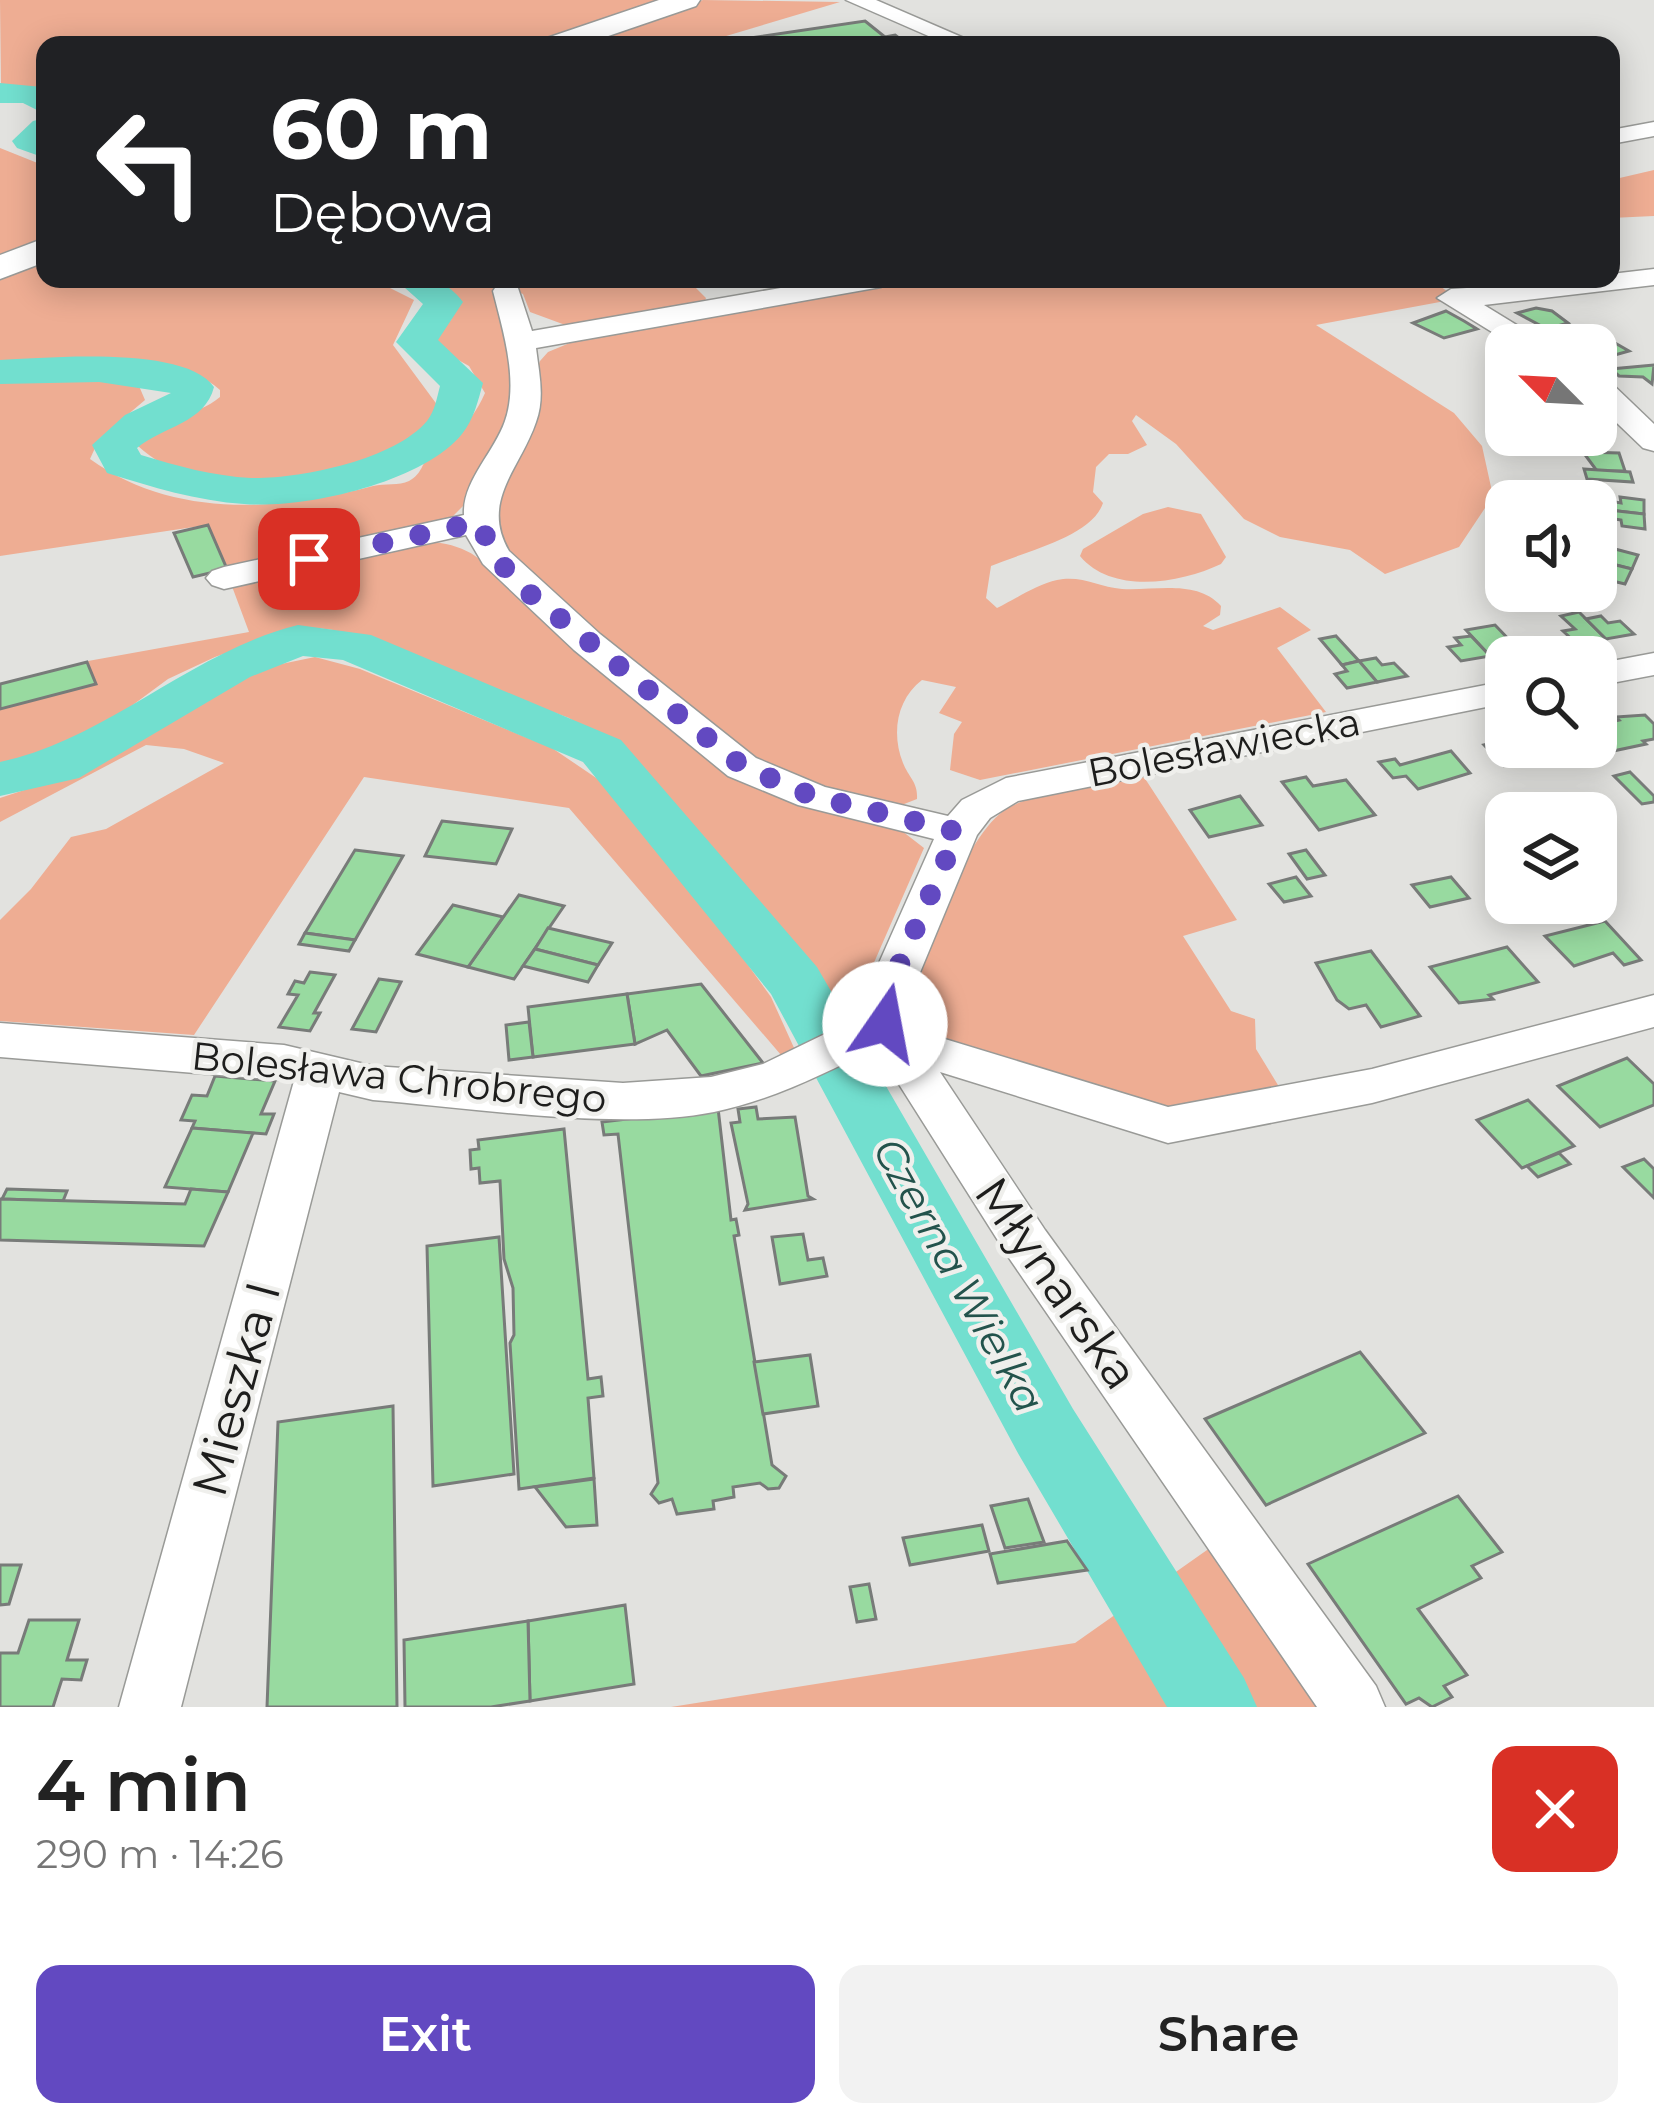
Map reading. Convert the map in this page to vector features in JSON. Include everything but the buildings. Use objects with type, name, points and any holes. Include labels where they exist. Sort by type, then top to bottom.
[{"type":"main road","points":[[580,36],[686,0]]},
{"type":"main road","points":[[0,268],[36,253]]},
{"type":"street","points":[[857,0],[947,36]]},
{"type":"street","points":[[1620,135],[1654,129]]},
{"type":"street","points":[[1620,282],[1654,278]]},
{"type":"street","points":[[520,342],[829,288]]},
{"type":"street","points":[[1496,324],[1450,298],[1575,288]]},
{"type":"street","points":[[507,291],[526,392],[516,432],[483,492],[479,522],[495,557],[524,589],[742,766],[812,796],[958,832],[891,984],[881,1034],[1168,1125],[1372,1086],[1648,1021]]},
{"type":"street","points":[[1617,405],[1653,438]]},
{"type":"street","points":[[224,578],[479,522]]},
{"type":"street","points":[[1617,671],[1654,664]]},
{"type":"street","name":"Bolesławiecka","points":[[958,832],[990,799],[1024,785],[1485,696]]},
{"type":"street","name":"Bolesława Chrobrego","points":[[0,1040],[284,1062],[373,1083],[622,1101],[711,1095],[777,1077],[881,1034]]},
{"type":"street","name":"Młynarska","points":[[881,1034],[1354,1707]]},
{"type":"street","name":"Mieszka I","points":[[150,1707],[321,1071]]},
{"type":"shaded area","points":[[0,0],[672,0],[567,36],[36,36],[36,87],[1,87]]},
{"type":"shaded area","points":[[703,0],[840,2],[726,36],[597,36]]},
{"type":"shaded area","points":[[0,148],[36,162],[36,245],[0,259]]},
{"type":"shaded area","points":[[1654,170],[1654,216],[1620,218],[1620,178]]},
{"type":"shaded area","points":[[36,259],[36,288],[390,288],[414,300],[393,345],[438,406],[437,413],[410,438],[376,459],[335,474],[249,485],[207,480],[169,467],[138,446],[138,440],[220,397],[220,390],[200,377],[146,362],[0,360],[0,273]]},
{"type":"shaded area","points":[[444,288],[696,288],[706,298],[704,303],[568,326],[530,312],[523,294],[516,291],[512,406],[471,498],[448,521],[228,568],[207,525],[0,556],[0,379],[117,379],[139,386],[145,400],[99,439],[90,459],[156,492],[227,504],[301,501],[409,481],[439,444],[466,422],[485,393],[469,366],[435,347],[456,300]]},
{"type":"shaded area","points":[[862,288],[1443,288],[1456,299],[1316,325],[1454,413],[1482,446],[1489,480],[1485,480],[1485,508],[1459,547],[1385,574],[1350,550],[1280,537],[1244,519],[1176,444],[1136,415],[1132,421],[1147,445],[1128,454],[1109,454],[1096,467],[1093,492],[1103,503],[1096,515],[1071,534],[991,566],[986,598],[997,608],[1042,585],[1066,579],[1122,589],[1188,589],[1221,606],[1220,615],[1203,626],[1213,630],[1280,607],[1311,630],[1277,648],[1326,712],[980,780],[950,770],[954,734],[962,722],[939,713],[956,687],[922,680],[907,697],[897,729],[899,752],[917,799],[899,806],[767,771],[642,673],[498,542],[493,506],[540,361],[548,352],[577,340]]},
{"type":"shaded area","points":[[1168,507],[1201,514],[1226,557],[1221,564],[1167,580],[1128,581],[1094,568],[1080,556],[1083,549],[1143,514]]},
{"type":"shaded area","points":[[422,541],[476,556],[499,581],[680,730],[902,831],[924,848],[849,1020],[833,1012],[746,894],[677,812],[605,743],[569,718],[333,630],[283,633],[215,657],[168,679],[107,724],[50,757],[0,769],[0,709],[95,683],[88,661],[249,632],[230,581]]},
{"type":"shaded area","points":[[315,657],[360,669],[552,748],[617,792],[672,859],[771,997],[795,1050],[781,1055],[569,808],[364,777],[194,1035],[0,1021],[0,920],[71,837],[106,829],[224,763],[184,749],[146,745],[0,822],[0,798],[70,775],[262,668]]},
{"type":"shaded area","points":[[1144,777],[1237,920],[1183,936],[1231,1011],[1255,1019],[1256,1049],[1281,1090],[1175,1109],[1155,1105],[949,1040],[928,1031],[914,1015],[924,966],[946,902],[991,822],[1008,808],[1040,795]]},
{"type":"shaded area","points":[[1234,1531],[1359,1707],[671,1707],[1075,1643]]},
{"type":"waterway","name":"Czerna Wielka","points":[[0,93],[36,98]]},
{"type":"waterway","name":"Czerna Wielka","points":[[36,135],[29,141],[36,144]]},
{"type":"waterway","name":"Czerna Wielka","points":[[0,372],[99,369],[174,379],[193,387],[189,403],[140,424],[114,445],[123,464],[220,488],[278,491],[308,487],[393,461],[431,439],[449,422],[462,383],[416,342],[444,302],[426,288]]},
{"type":"waterway","name":"Czerna Wielka","points":[[0,779],[60,766],[232,666],[298,640],[353,646],[602,751],[795,982],[1046,1432],[1214,1707]]},
{"type":"route","points":[[309,559],[479,522],[495,557],[524,589],[742,766],[812,796],[958,832],[891,984],[885,1024]]}]
